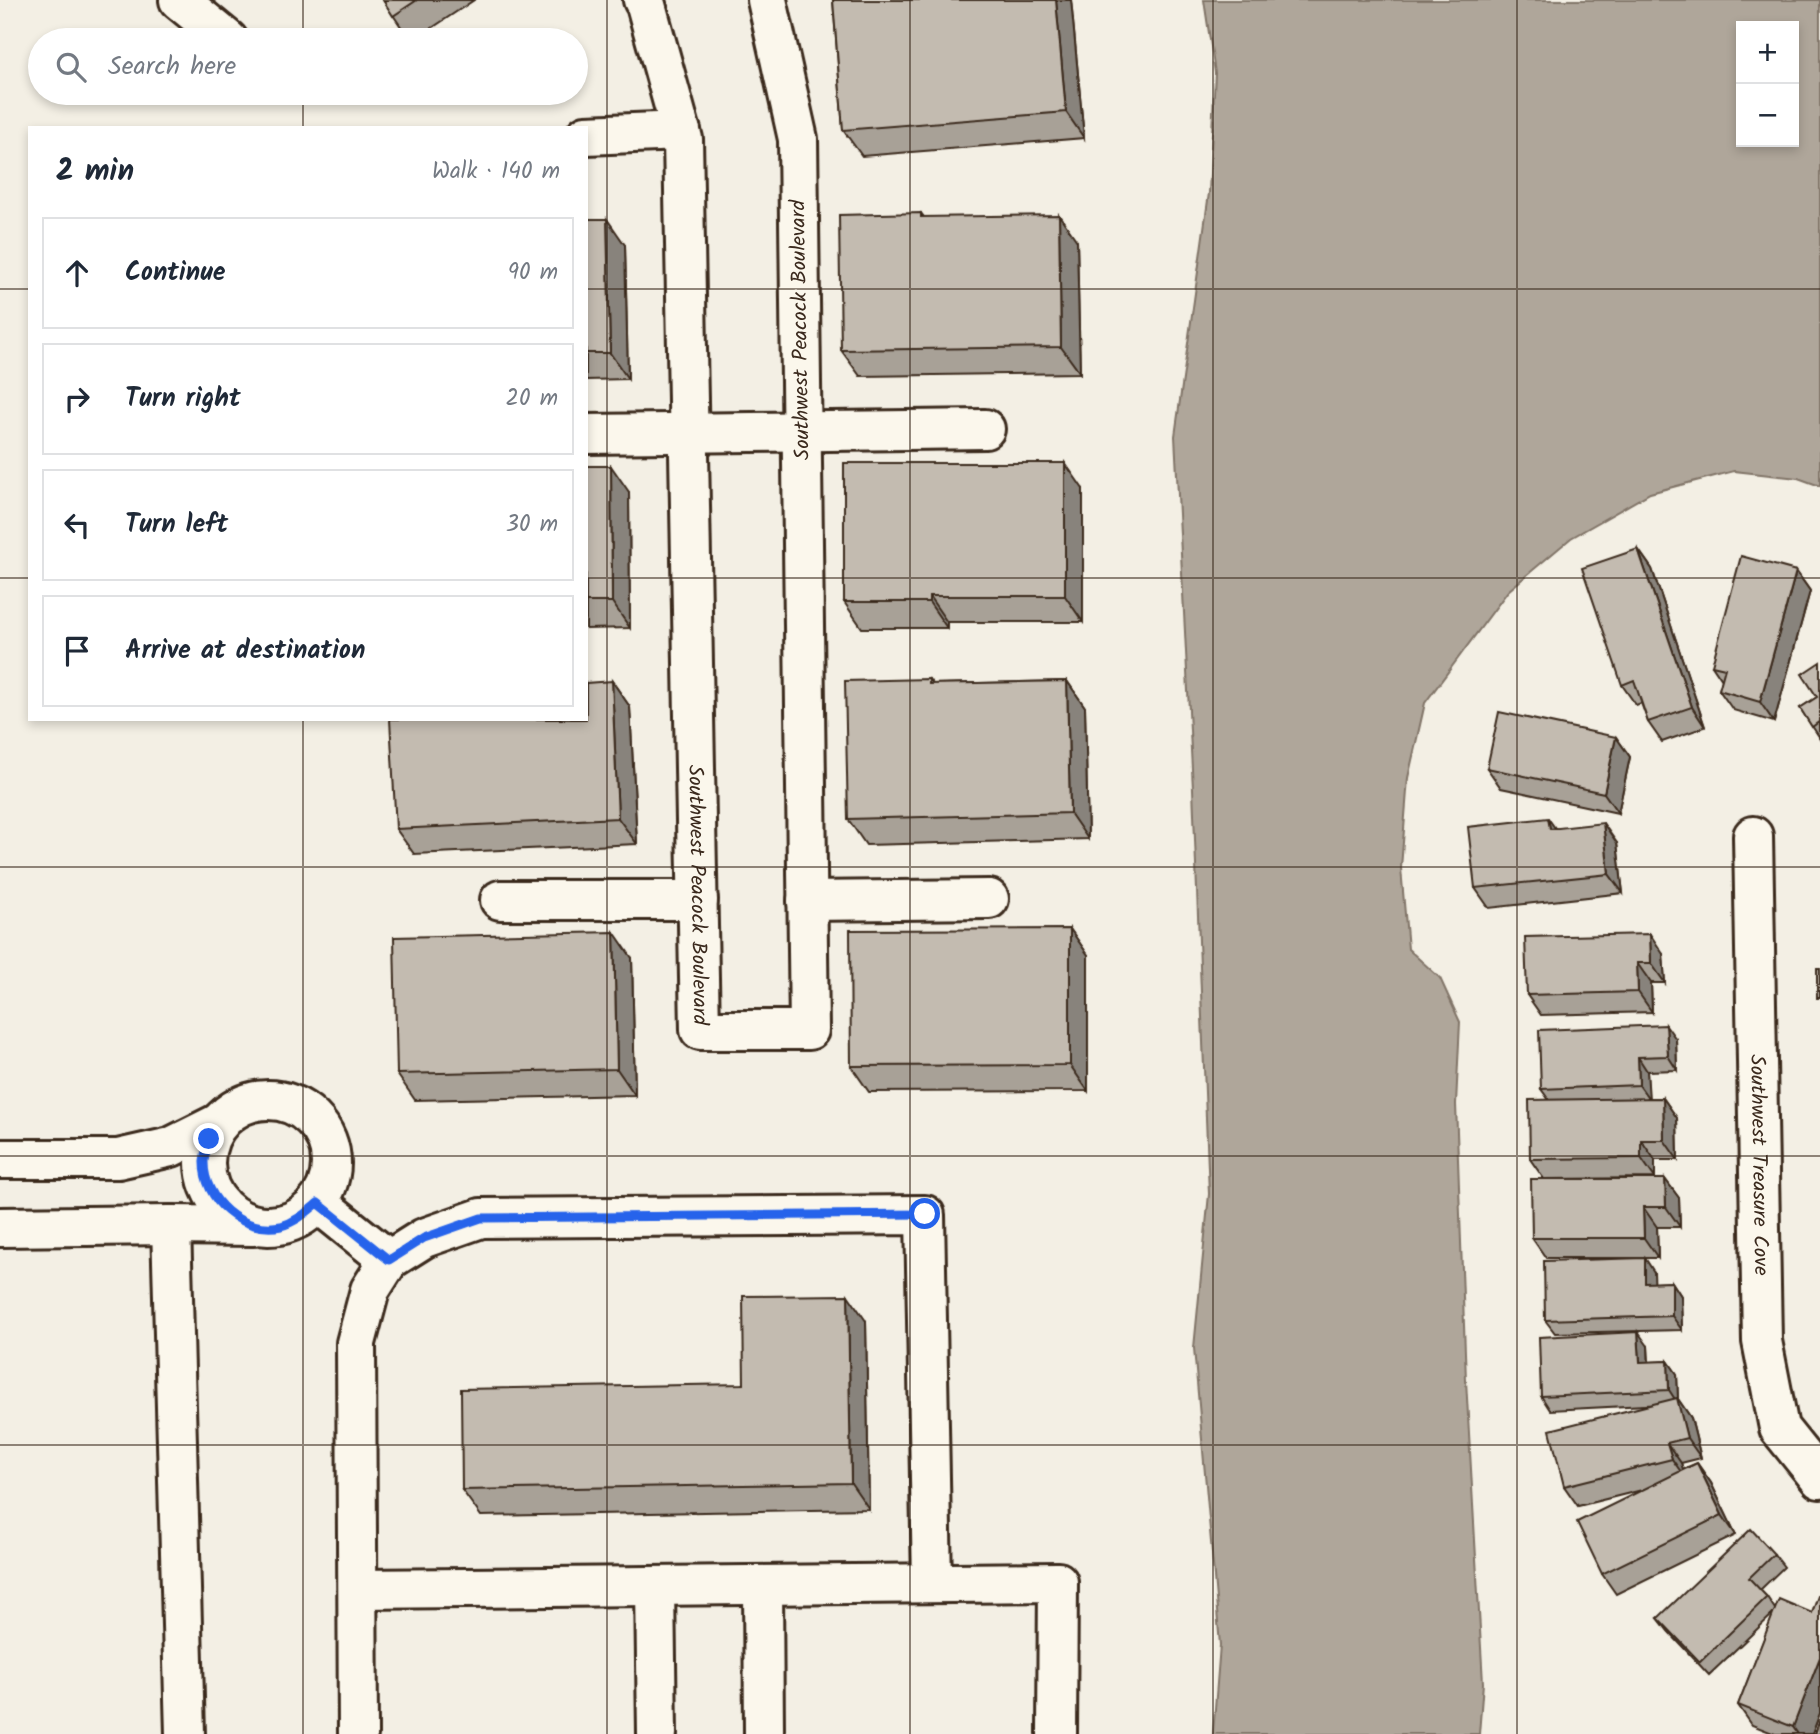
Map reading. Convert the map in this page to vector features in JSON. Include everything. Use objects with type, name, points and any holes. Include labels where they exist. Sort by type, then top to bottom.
[{"type":"street","points":[[179,0],[213,28]]},
{"type":"street","name":"Southwest Peacock Boulevard","points":[[643,0],[683,139],[700,1030],[809,1030],[799,139],[767,0]]},
{"type":"street","points":[[588,135],[681,131]]},
{"type":"street","points":[[588,434],[985,429]]},
{"type":"street","name":"Southwest Treasure Cove","points":[[1753,836],[1762,1341],[1779,1427],[1820,1479]]},
{"type":"street","points":[[807,901],[989,899]]},
{"type":"street","points":[[500,900],[698,900]]},
{"type":"street","points":[[0,1159],[118,1159],[171,1147],[217,1124],[234,1109],[254,1100],[276,1099],[295,1105],[313,1118],[326,1136],[332,1161],[328,1183],[318,1203],[301,1217],[281,1226],[0,1227]]},
{"type":"street","points":[[217,1124],[209,1139],[204,1161],[208,1183],[218,1203],[235,1217],[255,1226]]},
{"type":"street","points":[[318,1203],[389,1260]]},
{"type":"street","points":[[359,1734],[356,1343],[370,1290],[389,1260],[424,1238],[481,1218],[925,1214],[932,1583]]},
{"type":"street","points":[[171,1225],[185,1734]]},
{"type":"street","points":[[358,1589],[1058,1582],[1057,1734]]},
{"type":"street","points":[[763,1585],[764,1734]]},
{"type":"street","points":[[655,1587],[657,1734]]},
{"type":"shaded area","points":[[1204,0],[1820,0],[1820,486],[1798,478],[1734,471],[1650,493],[1571,538],[1508,591],[1425,703],[1408,778],[1401,868],[1408,949],[1440,978],[1460,1022],[1456,1104],[1466,1380],[1483,1683],[1479,1734],[1213,1734],[1220,1645],[1194,1348],[1209,1194],[1193,789],[1175,436],[1209,193],[1215,73]]},
{"type":"building","points":[[383,0],[417,0],[393,16]]},
{"type":"building","points":[[833,0],[1056,0],[1066,112],[843,130]]},
{"type":"building","points":[[921,213],[921,217],[1059,215],[1061,347],[841,350],[839,215]]},
{"type":"building","points":[[588,219],[607,219],[610,353],[588,353]]},
{"type":"building","points":[[844,463],[1065,463],[1065,596],[929,596],[929,602],[844,602]]},
{"type":"building","points":[[588,466],[611,466],[612,602],[588,602]]},
{"type":"building","points":[[1638,549],[1692,707],[1648,722],[1634,680],[1622,685],[1582,568]]},
{"type":"building","points":[[1741,556],[1796,571],[1760,702],[1719,690],[1725,668],[1712,665]]},
{"type":"building","points":[[1820,662],[1820,721],[1812,727],[1800,708],[1817,697],[1802,674]]},
{"type":"building","points":[[929,679],[929,684],[1067,681],[1070,813],[848,819],[845,681]]},
{"type":"building","points":[[612,681],[618,818],[396,829],[390,721],[588,721],[588,683]]},
{"type":"building","points":[[1499,712],[1616,737],[1604,793],[1487,768]]},
{"type":"building","points":[[1548,818],[1550,829],[1603,823],[1609,874],[1475,888],[1468,827]]},
{"type":"building","points":[[1070,929],[1070,1065],[851,1066],[850,930]]},
{"type":"building","points":[[614,932],[617,1069],[397,1074],[394,937]]},
{"type":"building","points":[[1650,934],[1651,963],[1637,963],[1638,992],[1527,995],[1525,937]]},
{"type":"building","points":[[1817,969],[1820,969],[1820,998],[1817,998]]},
{"type":"building","points":[[1666,1025],[1668,1056],[1638,1057],[1639,1085],[1541,1089],[1539,1030]]},
{"type":"building","points":[[1663,1098],[1664,1140],[1641,1140],[1641,1158],[1530,1159],[1529,1100]]},
{"type":"building","points":[[1531,1179],[1665,1179],[1666,1207],[1643,1207],[1644,1238],[1532,1238]]},
{"type":"building","points":[[1645,1258],[1645,1283],[1672,1282],[1672,1316],[1545,1320],[1544,1261]]},
{"type":"building","points":[[848,1295],[851,1483],[462,1490],[461,1389],[744,1384],[743,1296]]},
{"type":"building","points":[[1638,1332],[1640,1362],[1668,1361],[1669,1390],[1541,1396],[1539,1337]]},
{"type":"building","points":[[1677,1398],[1687,1438],[1667,1443],[1672,1459],[1564,1486],[1550,1430]]},
{"type":"building","points":[[1697,1463],[1722,1515],[1602,1574],[1577,1522]]},
{"type":"building","points":[[1751,1529],[1774,1554],[1749,1578],[1767,1597],[1700,1662],[1658,1618]]},
{"type":"building","points":[[1819,1593],[1820,1657],[1793,1727],[1738,1705],[1779,1599],[1812,1613]]},
{"type":"building","points":[[1820,1719],[1820,1734],[1815,1734]]},
{"type":"route","points":[[209,1139],[204,1161],[208,1183],[218,1203],[235,1217],[255,1226],[281,1226],[301,1217],[318,1203],[389,1260],[424,1238],[481,1218],[925,1214]]}]
